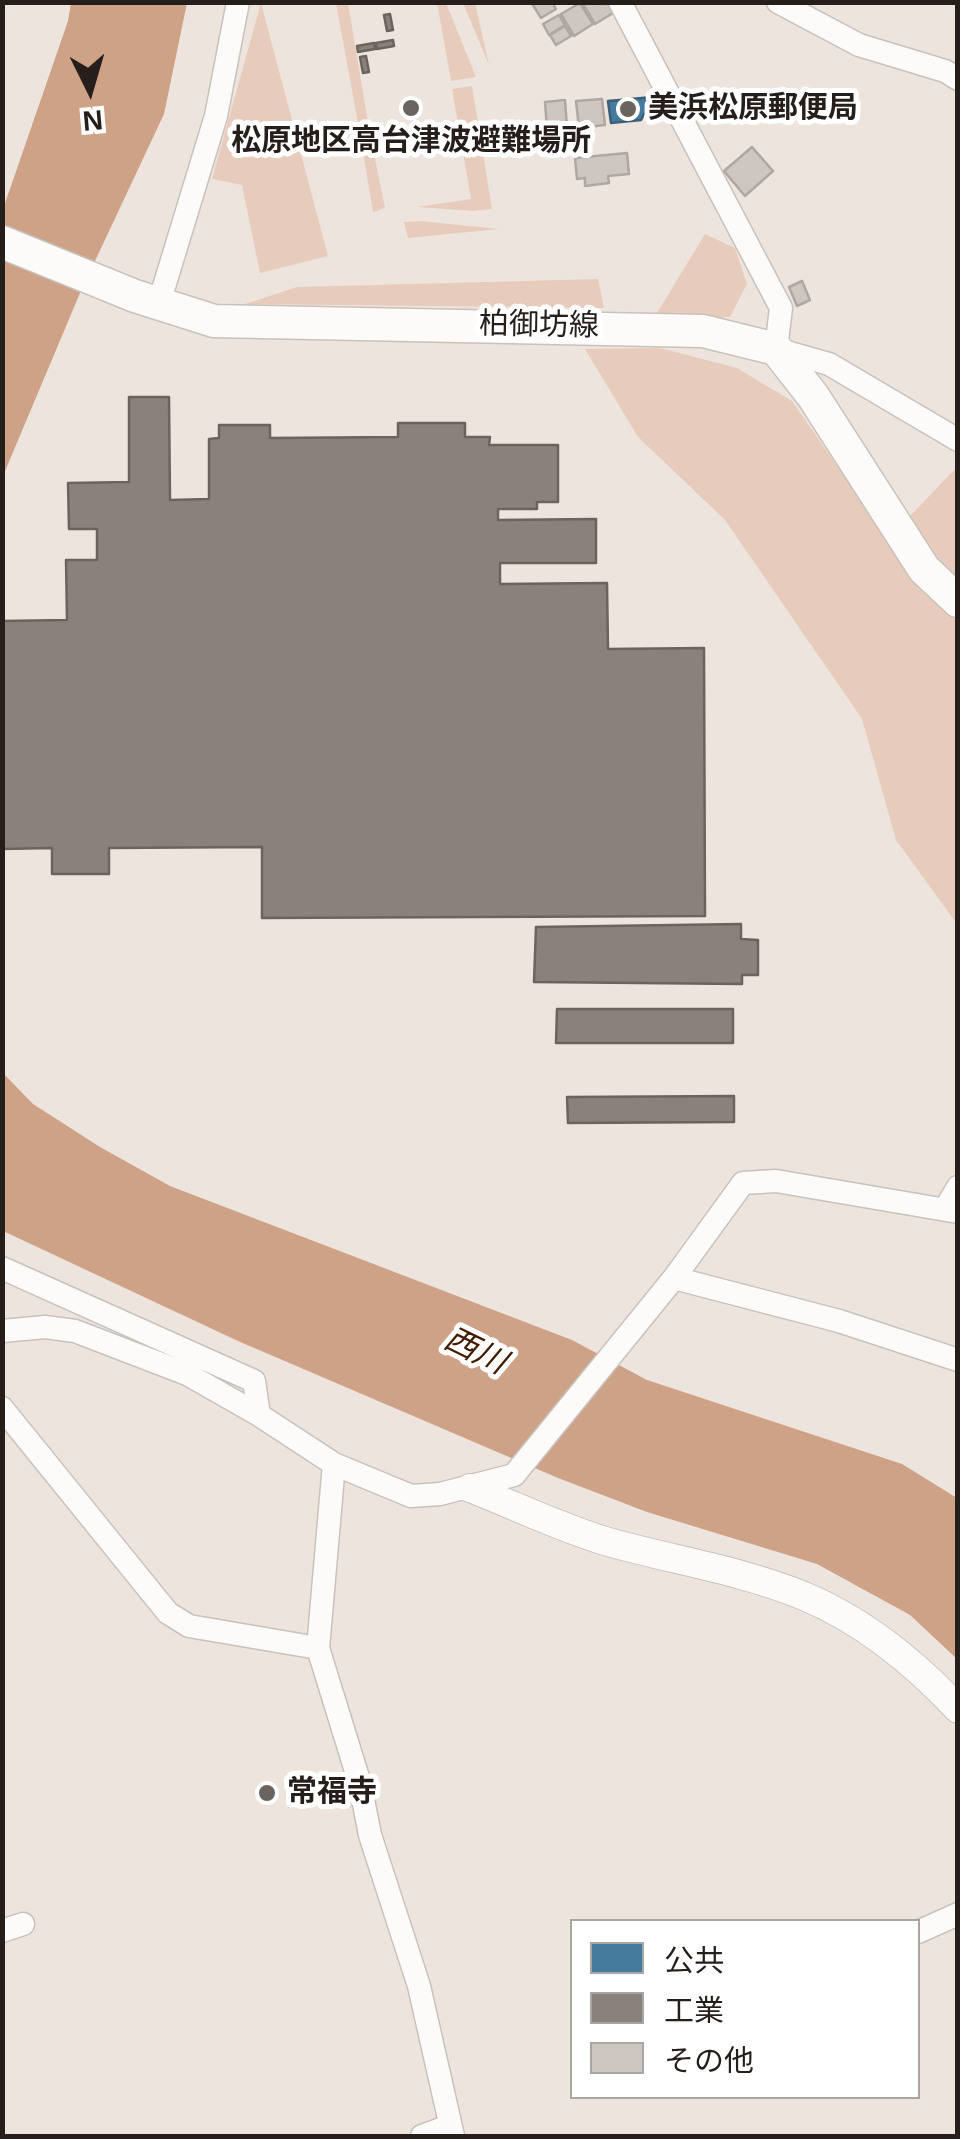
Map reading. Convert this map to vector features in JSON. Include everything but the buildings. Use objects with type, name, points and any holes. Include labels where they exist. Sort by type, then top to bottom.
[{"type":"main road","name":"柏御坊線","points":[[2,242],[147,300],[214,321],[703,331],[776,349]]},
{"type":"main road","points":[[776,349],[813,396],[924,570],[958,601]]},
{"type":"street","points":[[147,300],[216,116],[238,2]]},
{"type":"street","points":[[620,2],[781,308],[776,349],[829,364],[958,440]]},
{"type":"street","points":[[778,2],[859,45],[944,71],[958,79]]},
{"type":"street","points":[[2,1330],[45,1326],[75,1331],[186,1374],[259,1414],[334,1464],[412,1496],[440,1494],[514,1475],[674,1278],[743,1184],[776,1180],[951,1210],[958,1187]]},
{"type":"street","points":[[2,1268],[254,1381],[259,1414]]},
{"type":"street","points":[[674,1278],[839,1320],[958,1360]]},
{"type":"street","points":[[2,1408],[168,1613],[189,1626],[318,1648]]},
{"type":"street","points":[[334,1464],[318,1648],[360,1784],[370,1835],[419,1986],[451,2131],[422,2136]]},
{"type":"street","points":[[470,1488],[603,1540],[805,1596],[873,1634],[958,1709]]},
{"type":"street","points":[[920,1931],[958,1914]]},
{"type":"shaded area","points":[[261,3],[328,256],[260,273],[242,185],[212,179]]},
{"type":"shaded area","points":[[336,3],[348,3],[369,128],[359,129]]},
{"type":"shaded area","points":[[437,3],[446,3],[476,77],[451,81]]},
{"type":"shaded area","points":[[463,3],[475,3],[489,65]]},
{"type":"shaded area","points":[[472,86],[492,209],[417,207],[471,199],[452,89]]},
{"type":"shaded area","points":[[371,139],[385,208],[373,212],[361,140]]},
{"type":"shaded area","points":[[404,222],[499,229],[408,238]]},
{"type":"shaded area","points":[[705,234],[735,248],[747,284],[730,317],[654,318]]},
{"type":"shaded area","points":[[598,279],[604,308],[245,304],[297,287]]},
{"type":"shaded area","points":[[660,348],[737,368],[792,401],[888,539],[957,467],[957,924],[896,840],[862,719],[725,520],[638,437],[585,349]]},
{"type":"water","points":[[71,3],[187,3],[164,114],[80,293],[3,476],[3,209]]},
{"type":"water","name":"西川","points":[[2,1072],[33,1104],[170,1186],[572,1340],[647,1380],[902,1464],[957,1498],[957,1659],[910,1615],[817,1564],[647,1512],[558,1478],[238,1341],[3,1231]]},
{"type":"place","name":"松原地区高台津波避難場所","points":[[411,108]]},
{"type":"place","name":"美浜松原郵便局","points":[[628,109]]},
{"type":"place","name":"常福寺","points":[[267,1793]]}]
